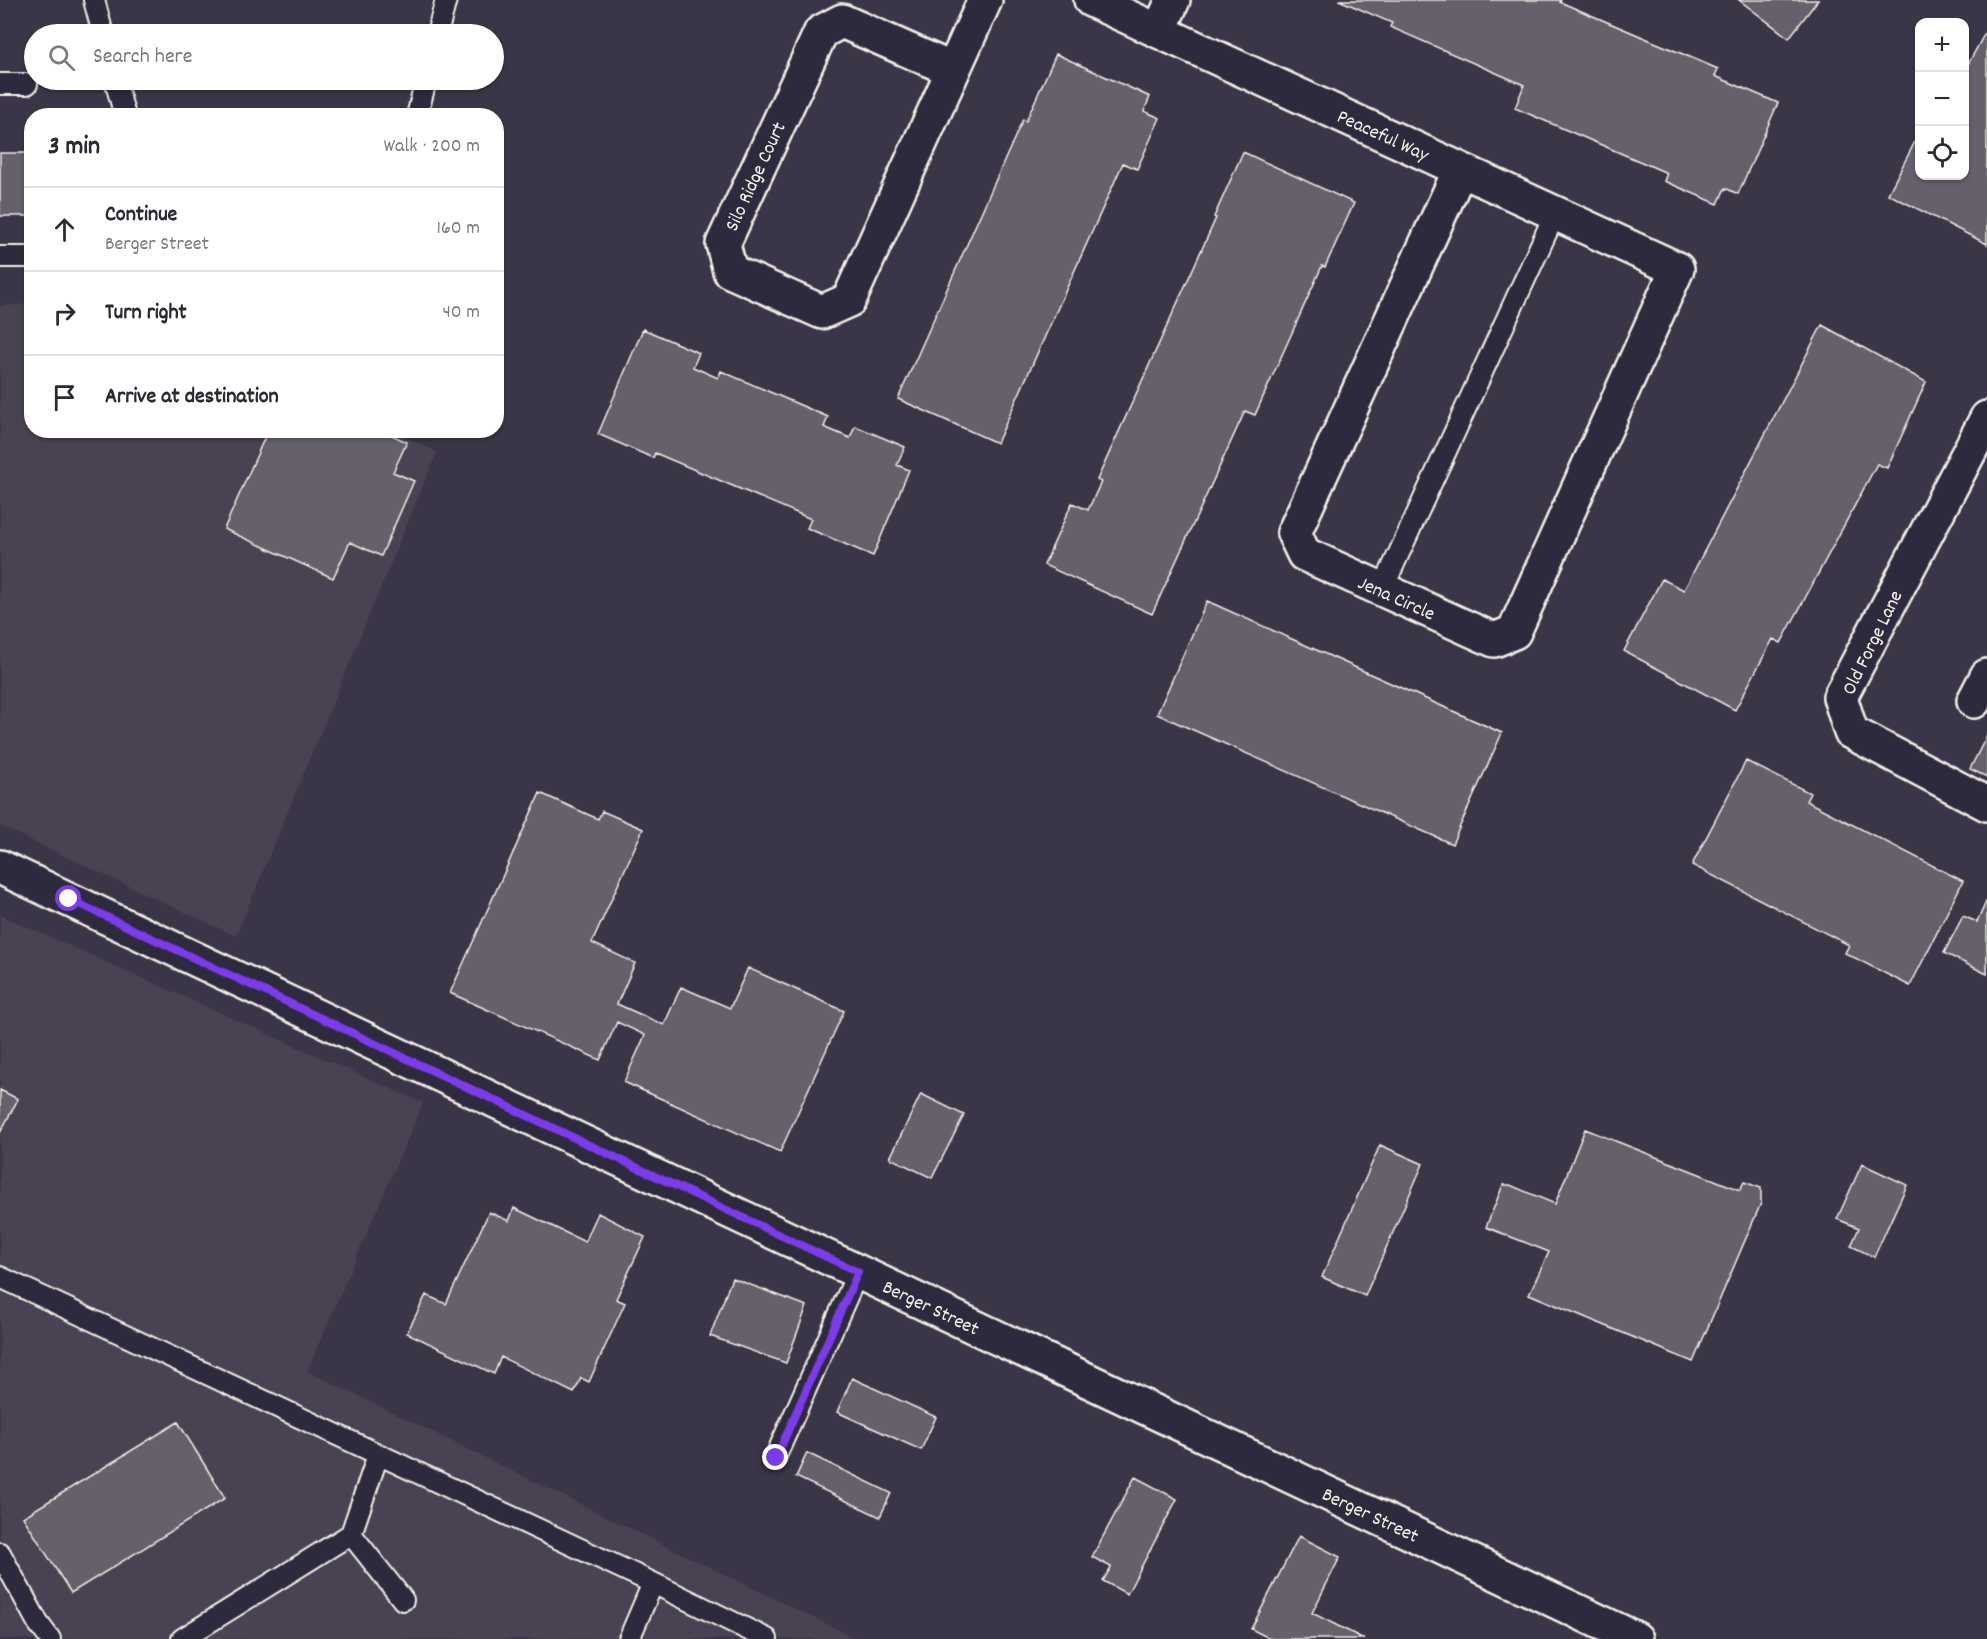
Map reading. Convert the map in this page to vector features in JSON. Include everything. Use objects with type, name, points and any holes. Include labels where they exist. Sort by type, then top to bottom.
[{"type":"street","name":"Silo Ridge Court","points":[[952,70],[842,21],[821,32],[723,244],[730,271],[822,312],[849,300],[985,0]]},
{"type":"street","name":"Peaceful Way","points":[[1091,0],[1677,269]]},
{"type":"street","points":[[1159,31],[1173,0]]},
{"type":"street","name":"Jena Circle","points":[[1460,170],[1294,533],[1304,554],[1382,590],[1494,640],[1514,632],[1677,269]]},
{"type":"street","name":"Old Forge Lane","points":[[1987,418],[1840,697],[1851,732],[1987,804]]},
{"type":"street","name":"Berger Street","points":[[0,867],[1636,1639]]},
{"type":"lane","points":[[94,0],[100,24]]},
{"type":"lane","points":[[440,24],[446,0]]},
{"type":"lane","points":[[0,84],[24,84]]},
{"type":"lane","points":[[118,90],[123,108]]},
{"type":"lane","points":[[419,108],[424,90]]},
{"type":"lane","points":[[1382,590],[1555,214]]},
{"type":"lane","points":[[0,257],[24,257]]},
{"type":"lane","points":[[776,1458],[858,1272]]},
{"type":"lane","points":[[0,1277],[653,1583],[767,1639]]},
{"type":"lane","points":[[182,1639],[351,1534],[378,1455]]},
{"type":"lane","points":[[351,1534],[403,1600]]},
{"type":"lane","points":[[0,1553],[38,1623],[50,1639]]},
{"type":"lane","points":[[629,1639],[653,1583]]},
{"type":"shaded area","points":[[24,304],[24,438],[408,438],[437,452],[236,936],[0,826],[0,306]]},
{"type":"shaded area","points":[[0,915],[423,1103],[307,1371],[857,1639],[0,1639]]},
{"type":"building","points":[[1339,0],[1561,0],[1560,2],[1718,69],[1715,76],[1778,103],[1738,194],[1725,188],[1718,204],[1664,181],[1667,173],[1515,108],[1524,85],[1390,27],[1392,23]]},
{"type":"building","points":[[1739,0],[1818,0],[1789,38]]},
{"type":"building","points":[[1987,29],[1987,244],[1888,194],[1915,142],[1915,180],[1969,180],[1969,63]]},
{"type":"building","points":[[1056,54],[1150,97],[1144,111],[1160,118],[1137,169],[1123,163],[997,443],[898,399],[1023,119],[1026,121]]},
{"type":"building","points":[[1243,152],[1354,203],[1325,267],[1322,266],[1255,415],[1245,411],[1152,614],[1044,565],[1072,503],[1088,510],[1101,482],[1097,480],[1216,218],[1214,217]]},
{"type":"building","points":[[0,153],[24,153],[24,216],[0,216]]},
{"type":"building","points":[[1822,325],[1926,382],[1887,468],[1877,464],[1781,643],[1773,639],[1735,710],[1624,651],[1662,579],[1684,590]]},
{"type":"building","points":[[643,329],[699,353],[693,367],[718,378],[721,371],[828,417],[824,427],[850,438],[855,426],[905,447],[897,465],[909,470],[873,556],[807,528],[811,519],[655,453],[653,458],[598,434]]},
{"type":"building","points":[[264,438],[398,438],[407,442],[393,472],[414,481],[381,556],[350,542],[333,578],[224,529]]},
{"type":"building","points":[[1207,601],[1502,733],[1452,844],[1157,714]]},
{"type":"building","points":[[1987,735],[1987,777],[1970,769]]},
{"type":"building","points":[[1746,761],[1810,793],[1806,801],[1963,881],[1910,986],[1845,953],[1849,945],[1692,865]]},
{"type":"building","points":[[540,793],[598,819],[602,811],[643,829],[592,943],[635,963],[617,1004],[664,1025],[681,987],[730,1008],[748,968],[844,1011],[780,1152],[624,1082],[645,1035],[617,1022],[600,1060],[450,993]]},
{"type":"building","points":[[1986,902],[1987,974],[1944,953],[1963,916],[1977,922]]},
{"type":"building","points":[[0,1090],[18,1099],[0,1133]]},
{"type":"building","points":[[921,1094],[964,1115],[932,1178],[890,1158]]},
{"type":"building","points":[[1585,1129],[1740,1190],[1744,1182],[1761,1188],[1761,1203],[1693,1362],[1529,1294],[1549,1252],[1486,1227],[1503,1185],[1510,1185],[1555,1204]]},
{"type":"building","points":[[1380,1145],[1423,1164],[1365,1296],[1322,1277]]},
{"type":"building","points":[[1862,1164],[1907,1185],[1874,1257],[1851,1246],[1859,1228],[1837,1219]]},
{"type":"building","points":[[514,1208],[585,1242],[598,1213],[645,1237],[616,1299],[625,1303],[589,1382],[581,1378],[574,1393],[501,1357],[494,1374],[407,1333],[426,1295],[446,1304],[489,1212],[509,1221]]},
{"type":"building","points":[[732,1278],[807,1306],[786,1363],[710,1336]]},
{"type":"building","points":[[852,1378],[936,1417],[921,1450],[837,1412]]},
{"type":"building","points":[[178,1422],[225,1498],[71,1593],[23,1517]]},
{"type":"building","points":[[807,1453],[891,1493],[880,1517],[796,1477]]},
{"type":"building","points":[[1135,1477],[1177,1499],[1127,1594],[1103,1581],[1111,1567],[1092,1557]]},
{"type":"building","points":[[1299,1536],[1340,1557],[1312,1613],[1364,1639],[1271,1639],[1251,1629]]},
{"type":"route","points":[[69,899],[858,1272],[776,1458]]}]
